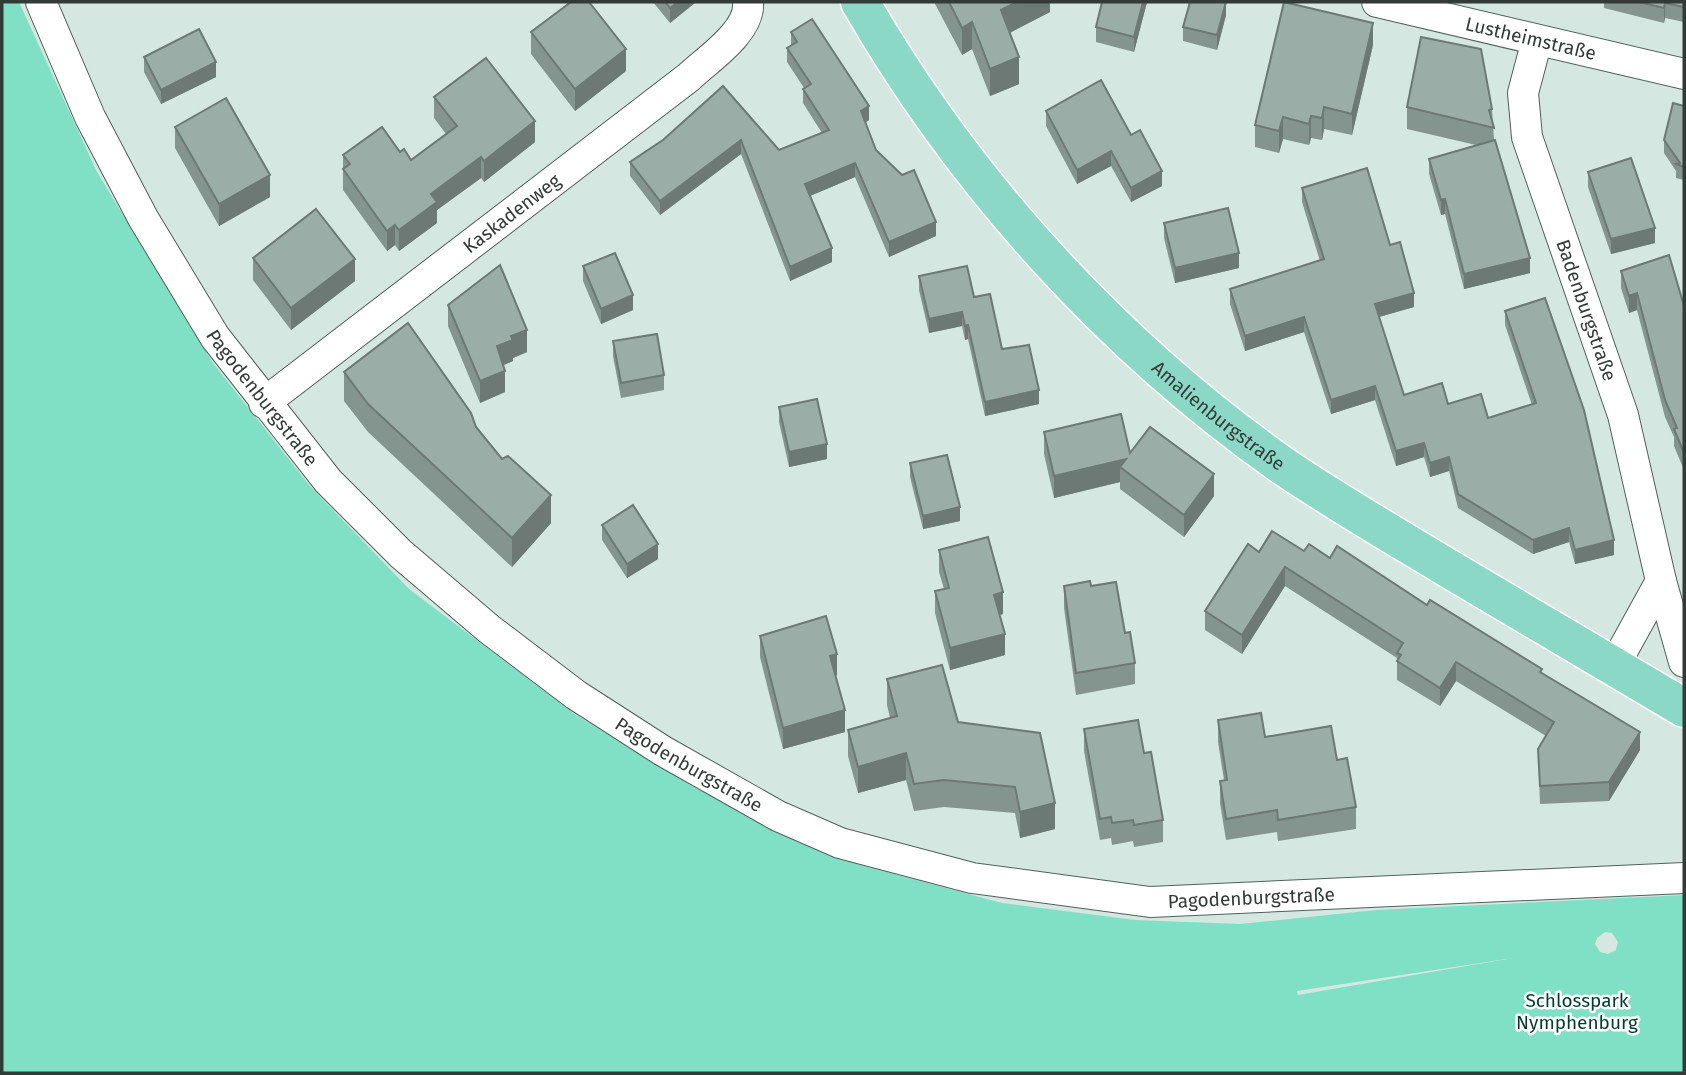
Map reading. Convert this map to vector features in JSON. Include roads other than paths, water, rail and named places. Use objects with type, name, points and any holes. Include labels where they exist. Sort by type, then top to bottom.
[{"type":"main road","name":"Amalienburgstraße","points":[[860,2],[947,136],[1011,216],[1087,300],[1189,392],[1286,467],[1684,708]]},
{"type":"street","name":"Pagodenburgstraße","points":[[41,2],[90,117],[143,218],[215,337],[264,403],[328,481],[401,554],[489,629],[576,695],[663,751],[778,816],[840,843],[972,878],[1150,902],[1684,878]]},
{"type":"street","name":"Lustheimstraße","points":[[1377,2],[1684,74]]},
{"type":"street","name":"Kaskadenweg","points":[[264,403],[689,77],[736,32],[749,7]]},
{"type":"street","name":"Badenburgstraße","points":[[1537,40],[1523,93],[1527,137],[1623,415],[1661,581],[1684,662]]},
{"type":"street","points":[[1614,666],[1661,581]]},
{"type":"park label","name":"Schlosspark Nymphenburg","points":[[1577,1011]]}]
